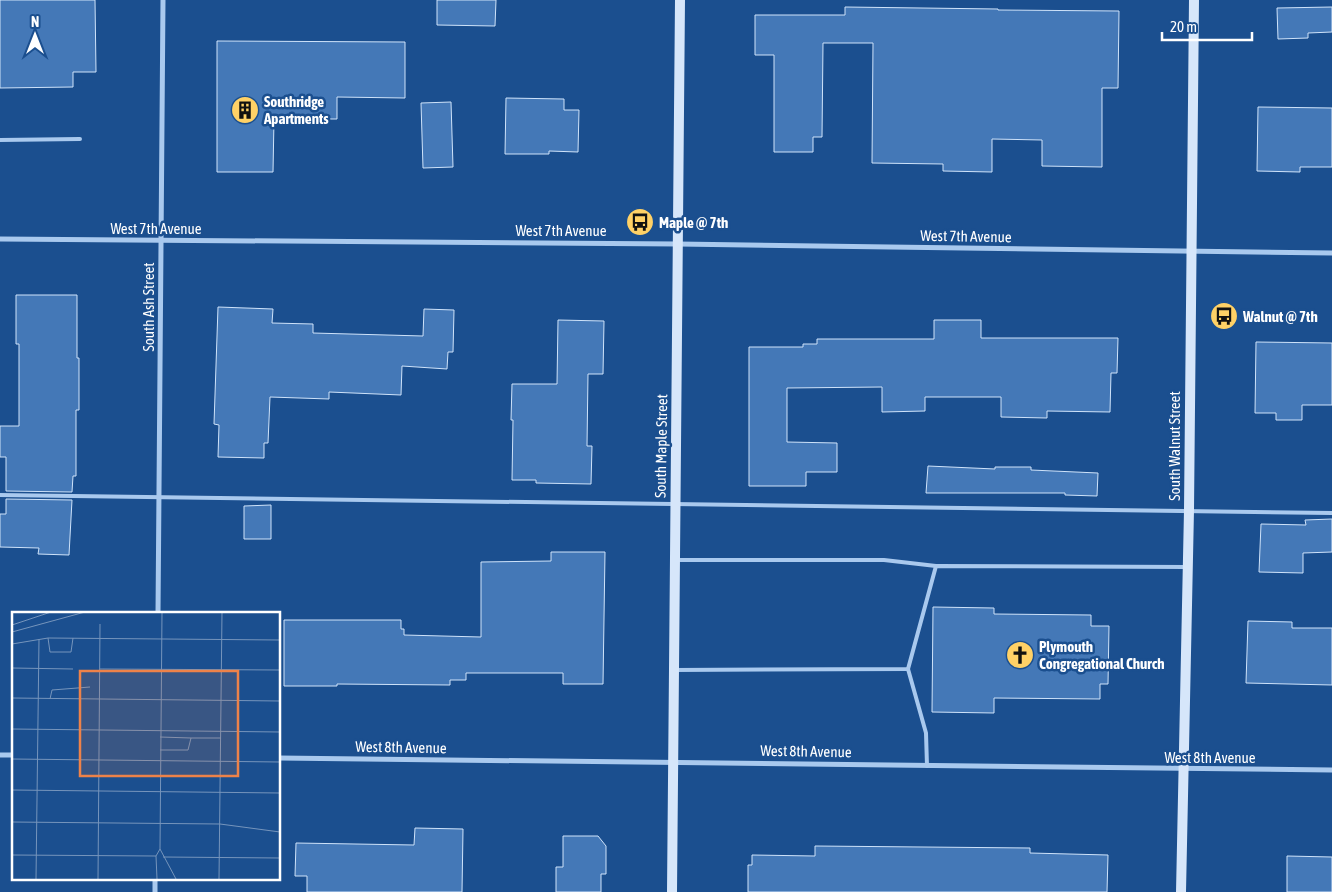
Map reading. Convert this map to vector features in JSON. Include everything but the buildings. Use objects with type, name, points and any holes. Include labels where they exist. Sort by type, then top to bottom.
[{"type":"main road","name":"South Maple Street","points":[[672,892],[680,0]]},
{"type":"main road","name":"South Walnut Street","points":[[1180,892],[1188,510],[1194,0]]},
{"type":"street","name":"South Ash Street","points":[[158,612],[163,0]]},
{"type":"street","name":"West 7th Avenue","points":[[0,239],[678,244],[1332,253]]},
{"type":"street","name":"West 8th Avenue","points":[[280,758],[1182,770],[1332,770]]},
{"type":"lane","points":[[0,140],[80,139]]},
{"type":"lane","points":[[0,495],[1332,513]]},
{"type":"lane","points":[[675,560],[884,560],[936,566],[1187,566]]},
{"type":"lane","points":[[927,766],[926,733],[908,669],[936,566]]},
{"type":"lane","points":[[674,670],[908,669]]},
{"type":"place","name":"Southridge Apartments","points":[[245,110]]},
{"type":"place","name":"Maple @ 7th","points":[[640,222]]},
{"type":"place","name":"Walnut @ 7th","points":[[1224,316]]},
{"type":"place","name":"Plymouth Congregational Church","points":[[1020,655]]}]
